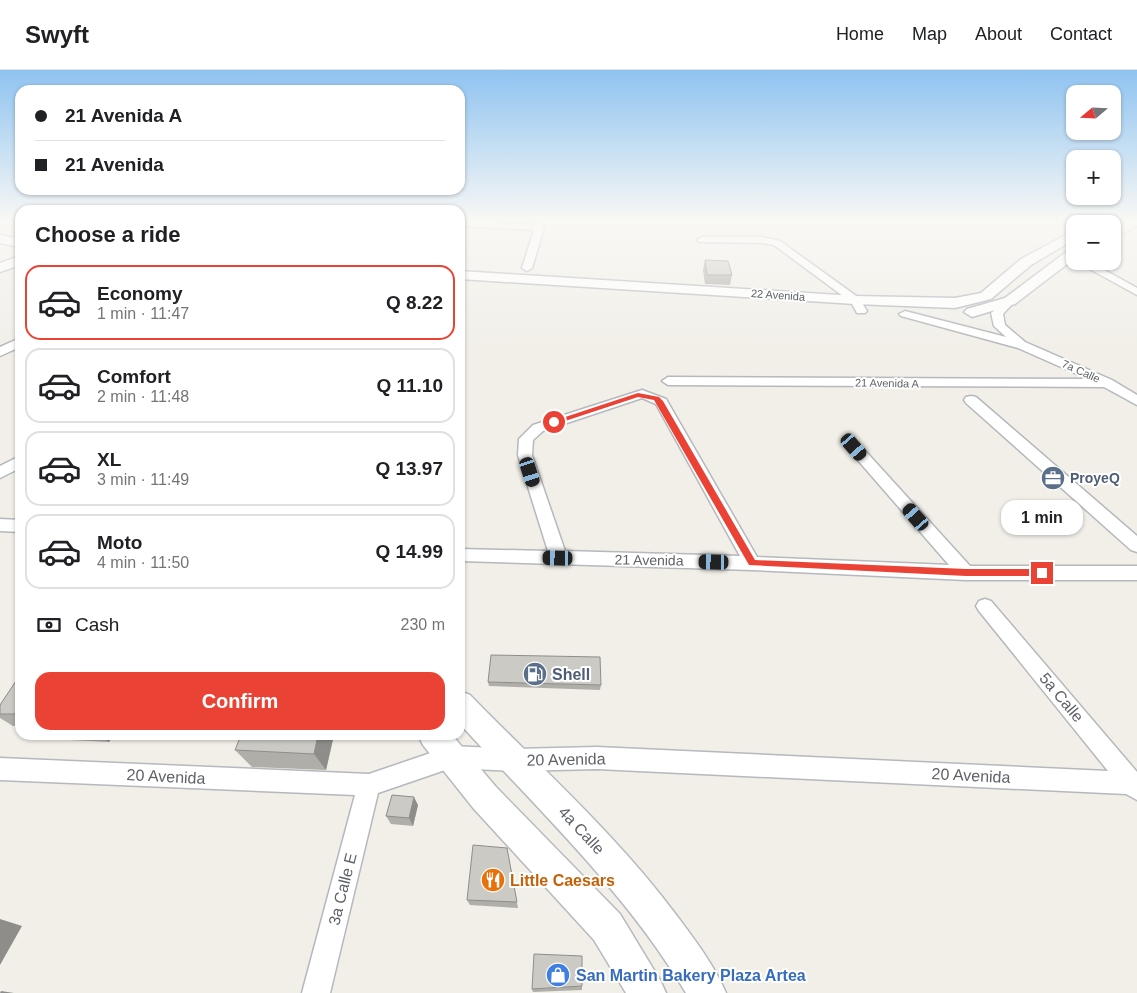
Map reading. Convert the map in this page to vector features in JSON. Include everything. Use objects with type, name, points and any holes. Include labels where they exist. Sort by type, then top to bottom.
[{"type":"street","points":[[0,268],[15,262]]},
{"type":"street","points":[[525,278],[529,262]]},
{"type":"street","points":[[802,262],[858,305]]},
{"type":"street","name":"22 Avenida","points":[[858,305],[954,302],[986,296],[1026,262]]},
{"type":"street","name":"22 Avenida","points":[[465,275],[525,278],[858,305],[905,314],[954,315],[985,310],[1010,301],[1061,262]]},
{"type":"street","points":[[1099,270],[1137,292]]},
{"type":"street","name":"22 Avenida","points":[[465,284],[525,278]]},
{"type":"street","name":"7a Calle","points":[[1010,301],[997,313],[1000,326],[1022,345]]},
{"type":"street","name":"7a Calle","points":[[905,314],[1022,345],[1107,383],[1137,401]]},
{"type":"street","points":[[0,352],[15,344]]},
{"type":"street","name":"21 Avenida A","points":[[668,381],[1107,383]]},
{"type":"street","points":[[558,558],[525,455],[524,443],[526,437],[538,428],[634,396],[650,395],[661,402],[752,563]]},
{"type":"street","points":[[971,400],[1137,546]]},
{"type":"street","points":[[854,447],[966,573]]},
{"type":"street","points":[[0,472],[15,464]]},
{"type":"street","points":[[0,525],[15,526]]},
{"type":"street","name":"21 Avenida","points":[[465,555],[752,563],[966,573],[1137,573]]},
{"type":"street","name":"5a Calle","points":[[985,606],[1136,785]]},
{"type":"street","name":"4a Calle","points":[[465,709],[594,842],[644,900],[692,966],[707,993]]},
{"type":"street","points":[[442,746],[485,798],[607,927],[648,993]]},
{"type":"street","name":"20 Avenida","points":[[0,769],[369,785],[442,746],[515,760],[597,758],[1136,785]]},
{"type":"street","name":"3a Calle E","points":[[316,993],[369,785]]},
{"type":"building","points":[[705,262],[728,262],[732,275],[707,275]]},
{"type":"building","name":"Shell","points":[[491,655],[600,657],[601,685],[488,682]]},
{"type":"building","points":[[15,682],[15,714],[0,714],[0,705]]},
{"type":"building","points":[[239,740],[317,740],[314,754],[235,750]]},
{"type":"building","points":[[392,795],[414,797],[409,818],[386,816]]},
{"type":"building","name":"Little Caesars","points":[[473,845],[507,848],[517,902],[467,900]]},
{"type":"building","name":"San Martin Bakery Plaza Artea","points":[[534,954],[582,956],[582,986],[532,989]]},
{"type":"place","name":"ProyeQ","points":[[1053,478]]},
{"type":"place","name":"Shell","points":[[535,674]]},
{"type":"place","name":"Little Caesars","points":[[493,880]]},
{"type":"place","name":"San Martin Bakery Plaza Artea","points":[[558,975]]},
{"type":"route","points":[[554,422],[638,395],[650,395],[656,398],[661,402],[752,563],[966,573],[1042,573]]}]
